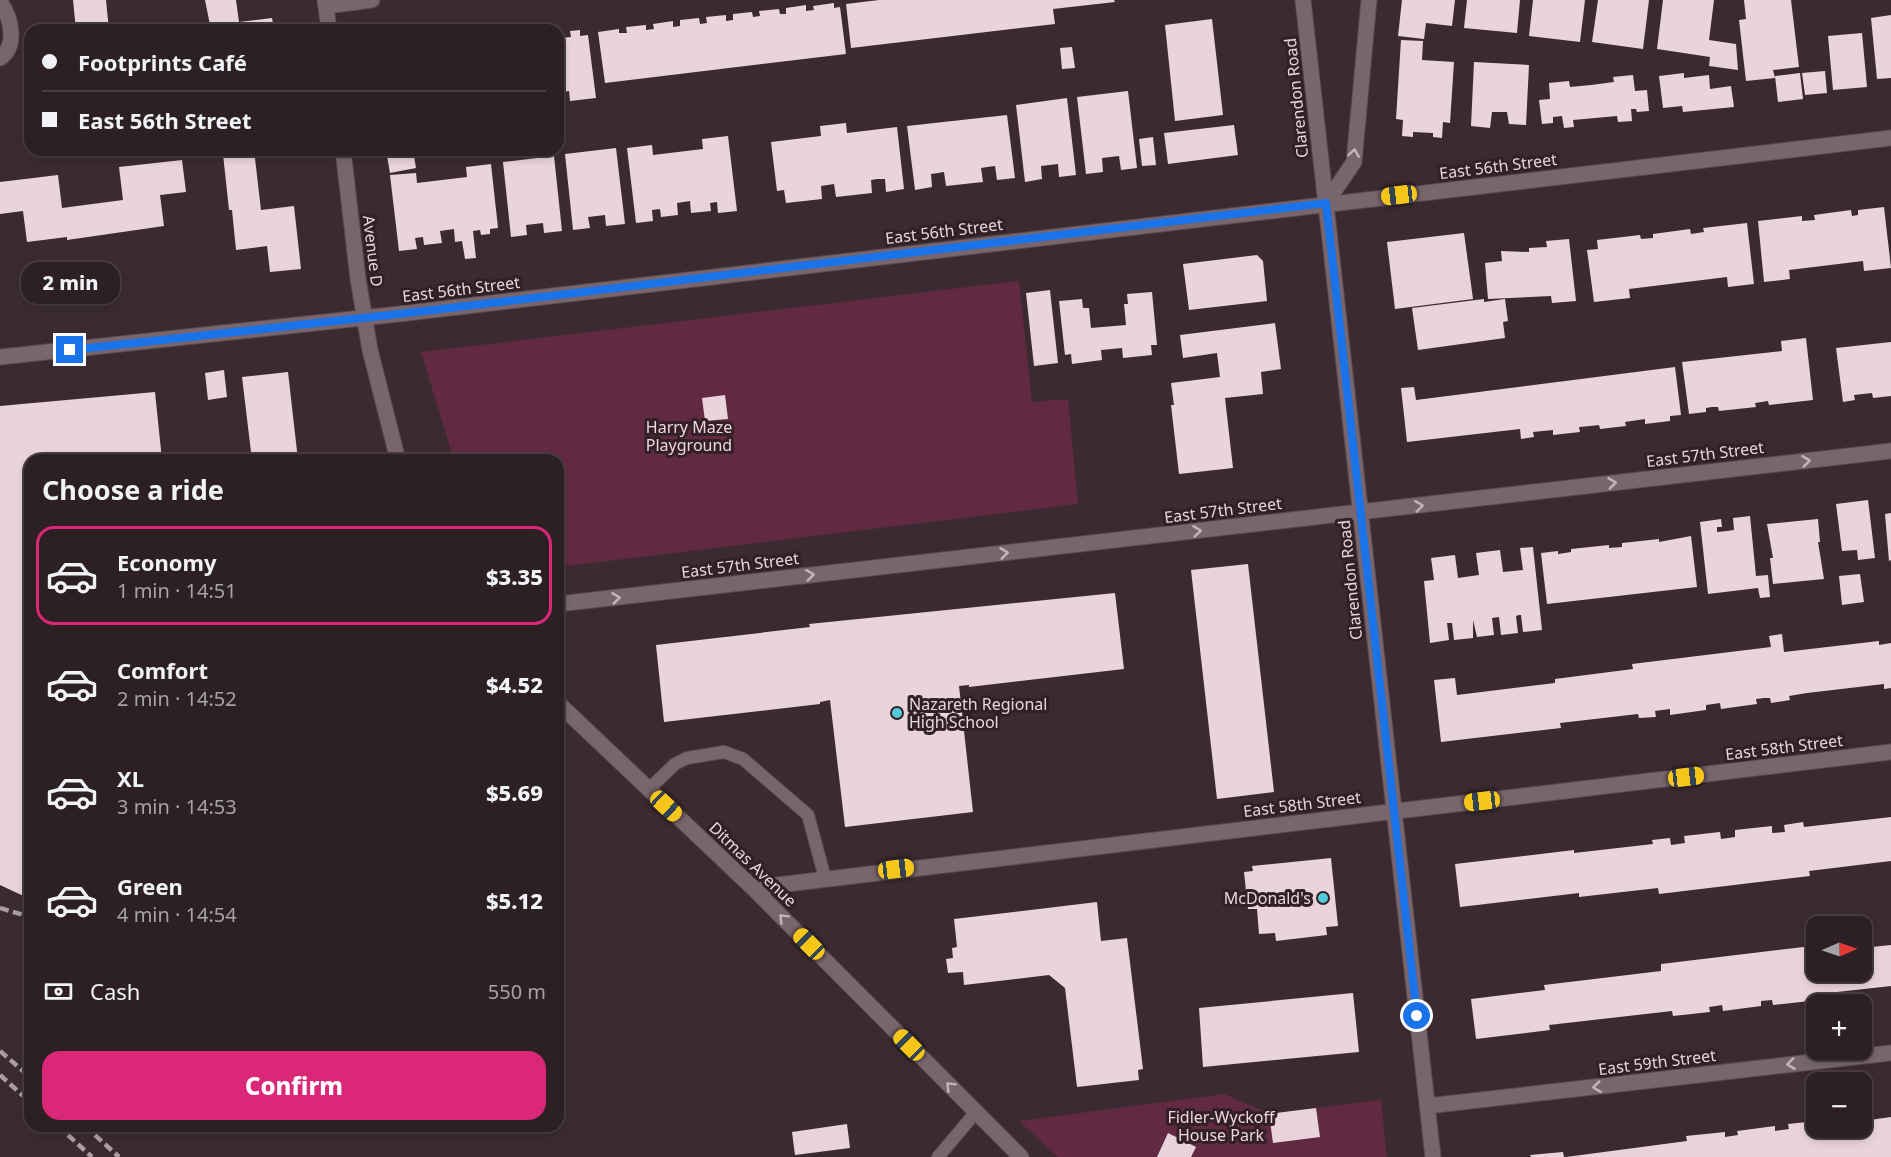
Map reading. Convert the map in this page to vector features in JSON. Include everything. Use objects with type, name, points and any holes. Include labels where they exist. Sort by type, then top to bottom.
[{"type":"street","points":[[328,24],[325,3],[372,0]]},
{"type":"street","name":"Clarendon Road","points":[[1303,0],[1433,1157]]},
{"type":"street","points":[[1326,203],[1354,162],[1369,0]]},
{"type":"street","points":[[0,2],[6,10],[12,33],[5,55],[0,58]]},
{"type":"street","name":"East 56th Street","points":[[0,357],[364,318],[1891,138]]},
{"type":"street","name":"Avenue D","points":[[344,156],[364,318],[397,454]]},
{"type":"street","name":"East 57th Street","points":[[564,603],[1891,450]]},
{"type":"street","name":"Ditmas Avenue","points":[[564,709],[753,888],[1021,1157]]},
{"type":"street","name":"East 58th Street","points":[[753,888],[1891,752]]},
{"type":"street","name":"East 59th Street","points":[[1427,1106],[1891,1053]]},
{"type":"lane","points":[[649,789],[675,764],[687,758],[724,752],[743,759],[808,814],[825,878]]},
{"type":"lane","points":[[938,1157],[976,1112]]},
{"type":"green space","name":"Harry Maze Playground","points":[[1019,281],[1032,402],[1068,399],[1078,504],[564,566],[564,454],[452,454],[421,352]]},
{"type":"green space","name":"Fidler-Wyckoff House Park","points":[[1224,1094],[1270,1114],[1381,1100],[1387,1157],[1058,1157],[1019,1121]]},
{"type":"building","points":[[73,0],[106,0],[108,24],[75,24]]},
{"type":"building","points":[[205,0],[236,0],[239,22],[272,18],[273,24],[210,24]]},
{"type":"building","points":[[879,0],[1114,0],[1115,2],[1053,9],[1055,24],[851,48],[846,4]]},
{"type":"building","points":[[1402,0],[1455,0],[1452,26],[1426,23],[1424,39],[1398,36]]},
{"type":"building","points":[[1467,0],[1520,0],[1517,33],[1464,28]]},
{"type":"building","points":[[1533,0],[1585,0],[1580,42],[1529,36]]},
{"type":"building","points":[[1598,0],[1649,0],[1643,49],[1592,42]]},
{"type":"building","points":[[1663,0],[1714,0],[1709,40],[1736,44],[1738,70],[1709,66],[1710,57],[1657,49]]},
{"type":"building","points":[[1744,0],[1791,0],[1799,67],[1773,70],[1775,78],[1746,81],[1739,20],[1746,19]]},
{"type":"building","points":[[834,3],[834,8],[840,7],[846,54],[605,83],[598,32],[619,29],[619,33],[627,33],[626,27],[646,25],[646,30],[654,29],[653,24],[673,21],[673,27],[680,26],[680,20],[699,18],[700,24],[707,23],[706,17],[726,15],[726,21],[733,20],[733,14],[752,12],[753,17],[760,16],[759,11],[779,9],[780,14],[786,14],[786,8],[806,5],[806,11],[814,10],[813,6]]},
{"type":"building","points":[[1891,15],[1891,78],[1877,79],[1871,18]]},
{"type":"building","points":[[1212,19],[1223,115],[1175,121],[1165,25]]},
{"type":"building","points":[[580,30],[580,36],[588,35],[596,98],[570,101],[569,91],[564,92],[564,38],[571,37],[570,31]]},
{"type":"building","points":[[1862,33],[1867,87],[1833,90],[1828,36]]},
{"type":"building","points":[[1401,40],[1423,41],[1422,60],[1454,62],[1450,123],[1443,122],[1442,138],[1433,137],[1433,133],[1413,132],[1413,137],[1402,136],[1403,120],[1396,119]]},
{"type":"building","points":[[1072,47],[1075,68],[1062,69],[1060,48]]},
{"type":"building","points":[[1474,62],[1529,65],[1526,125],[1509,124],[1507,112],[1492,112],[1490,128],[1471,126]]},
{"type":"building","points":[[1825,71],[1827,93],[1805,95],[1802,73]]},
{"type":"building","points":[[1684,73],[1684,78],[1709,75],[1710,89],[1731,86],[1734,107],[1683,112],[1682,106],[1663,108],[1659,76]]},
{"type":"building","points":[[1800,73],[1803,99],[1778,102],[1775,76]]},
{"type":"building","points":[[1633,75],[1635,91],[1647,90],[1649,111],[1637,112],[1636,109],[1631,109],[1632,121],[1618,122],[1617,116],[1573,120],[1574,127],[1564,128],[1562,116],[1553,117],[1553,123],[1542,124],[1539,100],[1550,99],[1549,83],[1569,81],[1570,87],[1614,82],[1613,77]]},
{"type":"building","points":[[1128,91],[1137,168],[1121,170],[1119,156],[1102,158],[1103,172],[1086,174],[1077,97]]},
{"type":"building","points":[[1067,98],[1076,175],[1059,177],[1058,164],[1041,166],[1042,179],[1025,182],[1016,105]]},
{"type":"building","points":[[1007,115],[1015,178],[997,180],[995,166],[981,168],[983,182],[946,186],[944,172],[931,174],[932,187],[915,190],[907,126]]},
{"type":"building","points":[[846,123],[847,133],[897,127],[904,189],[886,192],[885,179],[877,179],[871,180],[872,193],[836,197],[834,184],[821,186],[822,199],[786,203],[784,190],[777,191],[771,142],[821,136],[820,126]]},
{"type":"building","points":[[1234,125],[1238,155],[1168,164],[1164,133]]},
{"type":"building","points":[[728,136],[737,211],[718,213],[717,202],[710,203],[711,211],[691,213],[690,201],[677,203],[678,215],[661,217],[660,209],[652,210],[653,221],[636,223],[627,148],[652,145],[653,155],[703,149],[702,139]]},
{"type":"building","points":[[1153,137],[1156,165],[1142,166],[1139,139]]},
{"type":"building","points":[[616,148],[625,224],[606,226],[605,215],[588,217],[590,228],[573,230],[565,154]]},
{"type":"building","points":[[223,156],[255,156],[261,210],[294,206],[301,269],[270,272],[267,246],[236,250],[232,210],[229,210]]},
{"type":"building","points":[[387,156],[414,156],[416,168],[390,173]]},
{"type":"building","points":[[554,156],[562,231],[544,233],[543,223],[526,225],[527,235],[511,237],[503,162]]},
{"type":"building","points":[[182,160],[186,192],[160,195],[164,226],[67,240],[67,237],[27,242],[23,211],[0,214],[0,182],[58,175],[62,208],[123,200],[119,167]]},
{"type":"building","points":[[491,164],[498,228],[490,229],[490,234],[481,235],[480,230],[473,231],[476,258],[465,259],[462,241],[455,242],[454,229],[440,231],[442,243],[424,245],[423,237],[415,238],[417,249],[399,251],[390,175],[416,173],[417,183],[467,177],[466,167]]},
{"type":"building","points":[[1884,207],[1891,268],[1864,271],[1863,261],[1789,270],[1790,279],[1764,282],[1758,221],[1802,216],[1802,221],[1815,220],[1814,215],[1851,210],[1852,216],[1858,215],[1858,210]]},
{"type":"building","points":[[1747,223],[1754,284],[1728,287],[1727,277],[1629,289],[1630,298],[1594,302],[1587,250],[1598,249],[1597,240],[1640,235],[1641,239],[1653,238],[1653,234],[1690,229],[1691,234],[1704,232],[1703,228]]},
{"type":"building","points":[[1464,233],[1473,299],[1395,309],[1387,242]]},
{"type":"building","points":[[1569,239],[1576,301],[1552,303],[1551,296],[1488,299],[1485,263],[1502,261],[1501,251],[1529,252],[1529,248],[1547,247],[1546,241]]},
{"type":"building","points":[[1257,255],[1263,261],[1267,301],[1189,310],[1183,264]]},
{"type":"building","points":[[1050,290],[1058,363],[1034,366],[1026,293]]},
{"type":"building","points":[[1152,292],[1157,345],[1151,345],[1152,355],[1123,358],[1122,348],[1101,350],[1102,360],[1072,364],[1071,354],[1065,355],[1059,301],[1082,299],[1083,308],[1089,308],[1091,328],[1126,325],[1124,304],[1128,304],[1127,294]]},
{"type":"building","points":[[1484,299],[1484,302],[1505,299],[1508,321],[1503,322],[1505,338],[1418,350],[1412,308]]},
{"type":"building","points":[[1275,323],[1281,369],[1261,372],[1263,394],[1225,398],[1233,468],[1179,474],[1171,405],[1174,405],[1171,383],[1220,377],[1217,353],[1183,358],[1180,335]]},
{"type":"building","points":[[1806,338],[1813,400],[1769,405],[1768,401],[1755,403],[1756,407],[1719,411],[1718,407],[1712,407],[1706,408],[1706,412],[1689,414],[1682,362],[1782,351],[1781,341]]},
{"type":"building","points":[[1891,342],[1891,396],[1873,398],[1872,393],[1854,395],[1855,400],[1843,402],[1836,348]]},
{"type":"building","points":[[1675,367],[1681,415],[1670,416],[1670,421],[1645,424],[1645,419],[1625,422],[1626,426],[1600,429],[1599,425],[1579,427],[1580,432],[1553,435],[1553,430],[1533,432],[1534,437],[1521,439],[1520,429],[1407,442],[1401,388],[1414,387],[1416,400]]},
{"type":"building","points":[[224,370],[227,397],[208,400],[205,373]]},
{"type":"building","points":[[288,372],[297,454],[251,454],[242,377]]},
{"type":"building","points":[[155,392],[161,454],[24,454],[24,896],[0,885],[0,406]]},
{"type":"building","points":[[725,395],[728,419],[705,421],[702,398]]},
{"type":"building","points":[[1868,500],[1875,558],[1858,560],[1857,550],[1842,551],[1836,504]]},
{"type":"building","points":[[1891,513],[1891,560],[1889,561],[1885,514]]},
{"type":"building","points":[[1750,516],[1756,576],[1768,575],[1770,597],[1760,598],[1758,588],[1708,594],[1700,522],[1721,519],[1722,527],[1717,527],[1717,532],[1727,531],[1734,530],[1733,518]]},
{"type":"building","points":[[1818,519],[1820,542],[1818,542],[1824,579],[1773,584],[1770,558],[1773,558],[1767,524]]},
{"type":"building","points":[[1691,536],[1697,587],[1547,604],[1541,553],[1558,551],[1558,554],[1571,552],[1571,549],[1609,545],[1609,548],[1622,547],[1622,543],[1659,539],[1659,542]]},
{"type":"building","points":[[1533,547],[1542,630],[1523,632],[1521,615],[1519,615],[1516,616],[1518,633],[1501,635],[1499,617],[1492,618],[1494,635],[1477,637],[1473,620],[1473,638],[1454,640],[1452,623],[1447,623],[1449,640],[1430,643],[1424,581],[1434,580],[1431,558],[1455,555],[1458,578],[1479,575],[1476,553],[1500,550],[1503,572],[1523,570],[1520,548]]},
{"type":"building","points":[[1248,564],[1274,792],[1217,799],[1191,570]]},
{"type":"building","points":[[1860,574],[1864,602],[1842,605],[1839,576]]},
{"type":"building","name":"Nazareth Regional High School","points":[[1115,593],[1124,669],[969,687],[969,685],[959,686],[973,812],[845,827],[830,700],[820,702],[820,704],[664,722],[656,645],[810,627],[809,624]]},
{"type":"building","points":[[1782,634],[1784,652],[1879,641],[1879,645],[1891,643],[1891,688],[1884,689],[1884,684],[1807,693],[1789,696],[1790,700],[1771,703],[1770,698],[1764,698],[1756,699],[1757,704],[1721,709],[1720,703],[1706,705],[1706,710],[1670,715],[1670,709],[1655,711],[1656,717],[1639,718],[1638,714],[1560,723],[1561,728],[1441,742],[1434,680],[1455,678],[1457,695],[1555,683],[1555,679],[1633,669],[1632,664],[1771,647],[1769,636]]},
{"type":"building","points":[[1891,817],[1891,861],[1809,871],[1810,876],[1659,894],[1658,888],[1579,897],[1579,893],[1460,907],[1455,864],[1574,850],[1574,853],[1653,844],[1652,840],[1670,838],[1671,845],[1685,843],[1684,836],[1720,832],[1721,839],[1735,837],[1735,830],[1772,826],[1772,833],[1785,832],[1784,825],[1803,822],[1804,827]]},
{"type":"building","points":[[1331,858],[1338,926],[1326,927],[1327,935],[1276,941],[1275,933],[1259,934],[1257,909],[1248,909],[1244,872],[1253,871],[1252,866]]},
{"type":"building","points":[[1097,902],[1101,941],[1127,938],[1143,1069],[1138,1070],[1139,1080],[1077,1087],[1065,988],[1049,975],[964,985],[963,972],[948,973],[946,959],[953,958],[952,948],[957,947],[954,919]]},
{"type":"building","points":[[1891,945],[1891,986],[1806,994],[1806,1001],[1773,1005],[1772,1000],[1761,1001],[1761,1006],[1723,1011],[1722,1005],[1709,1007],[1710,1012],[1673,1016],[1672,1011],[1549,1025],[1550,1030],[1476,1039],[1471,999],[1545,990],[1544,985],[1661,971],[1661,964],[1806,947],[1806,982],[1872,982],[1872,947]]},
{"type":"building","points":[[1353,993],[1359,1052],[1203,1067],[1199,1008]]},
{"type":"building","points":[[1316,1108],[1320,1137],[1273,1143],[1269,1114]]},
{"type":"building","points":[[1891,1117],[1891,1157],[1566,1157],[1687,1141],[1686,1136],[1725,1132],[1725,1137],[1738,1135],[1737,1131],[1775,1126],[1775,1131],[1789,1129],[1788,1124],[1806,1122],[1806,1138],[1872,1138],[1872,1120]]},
{"type":"building","points":[[847,1124],[850,1148],[795,1155],[792,1132]]},
{"type":"building","points":[[1168,1133],[1196,1147],[1191,1157],[1157,1157]]},
{"type":"building","points":[[1563,1152],[1564,1157],[1531,1157],[1530,1155]]},
{"type":"railway","points":[[0,908],[24,915]]},
{"type":"railway","points":[[0,1051],[24,1072]]},
{"type":"railway","points":[[0,1075],[24,1097]]},
{"type":"railway","points":[[65,1132],[92,1157]]},
{"type":"railway","points":[[92,1132],[119,1157]]},
{"type":"place","name":"Nazareth Regional High School","points":[[897,713]]},
{"type":"place","name":"McDonald's","points":[[1323,898]]},
{"type":"route","points":[[70,350],[399,314],[1326,203],[1417,1016]]}]
